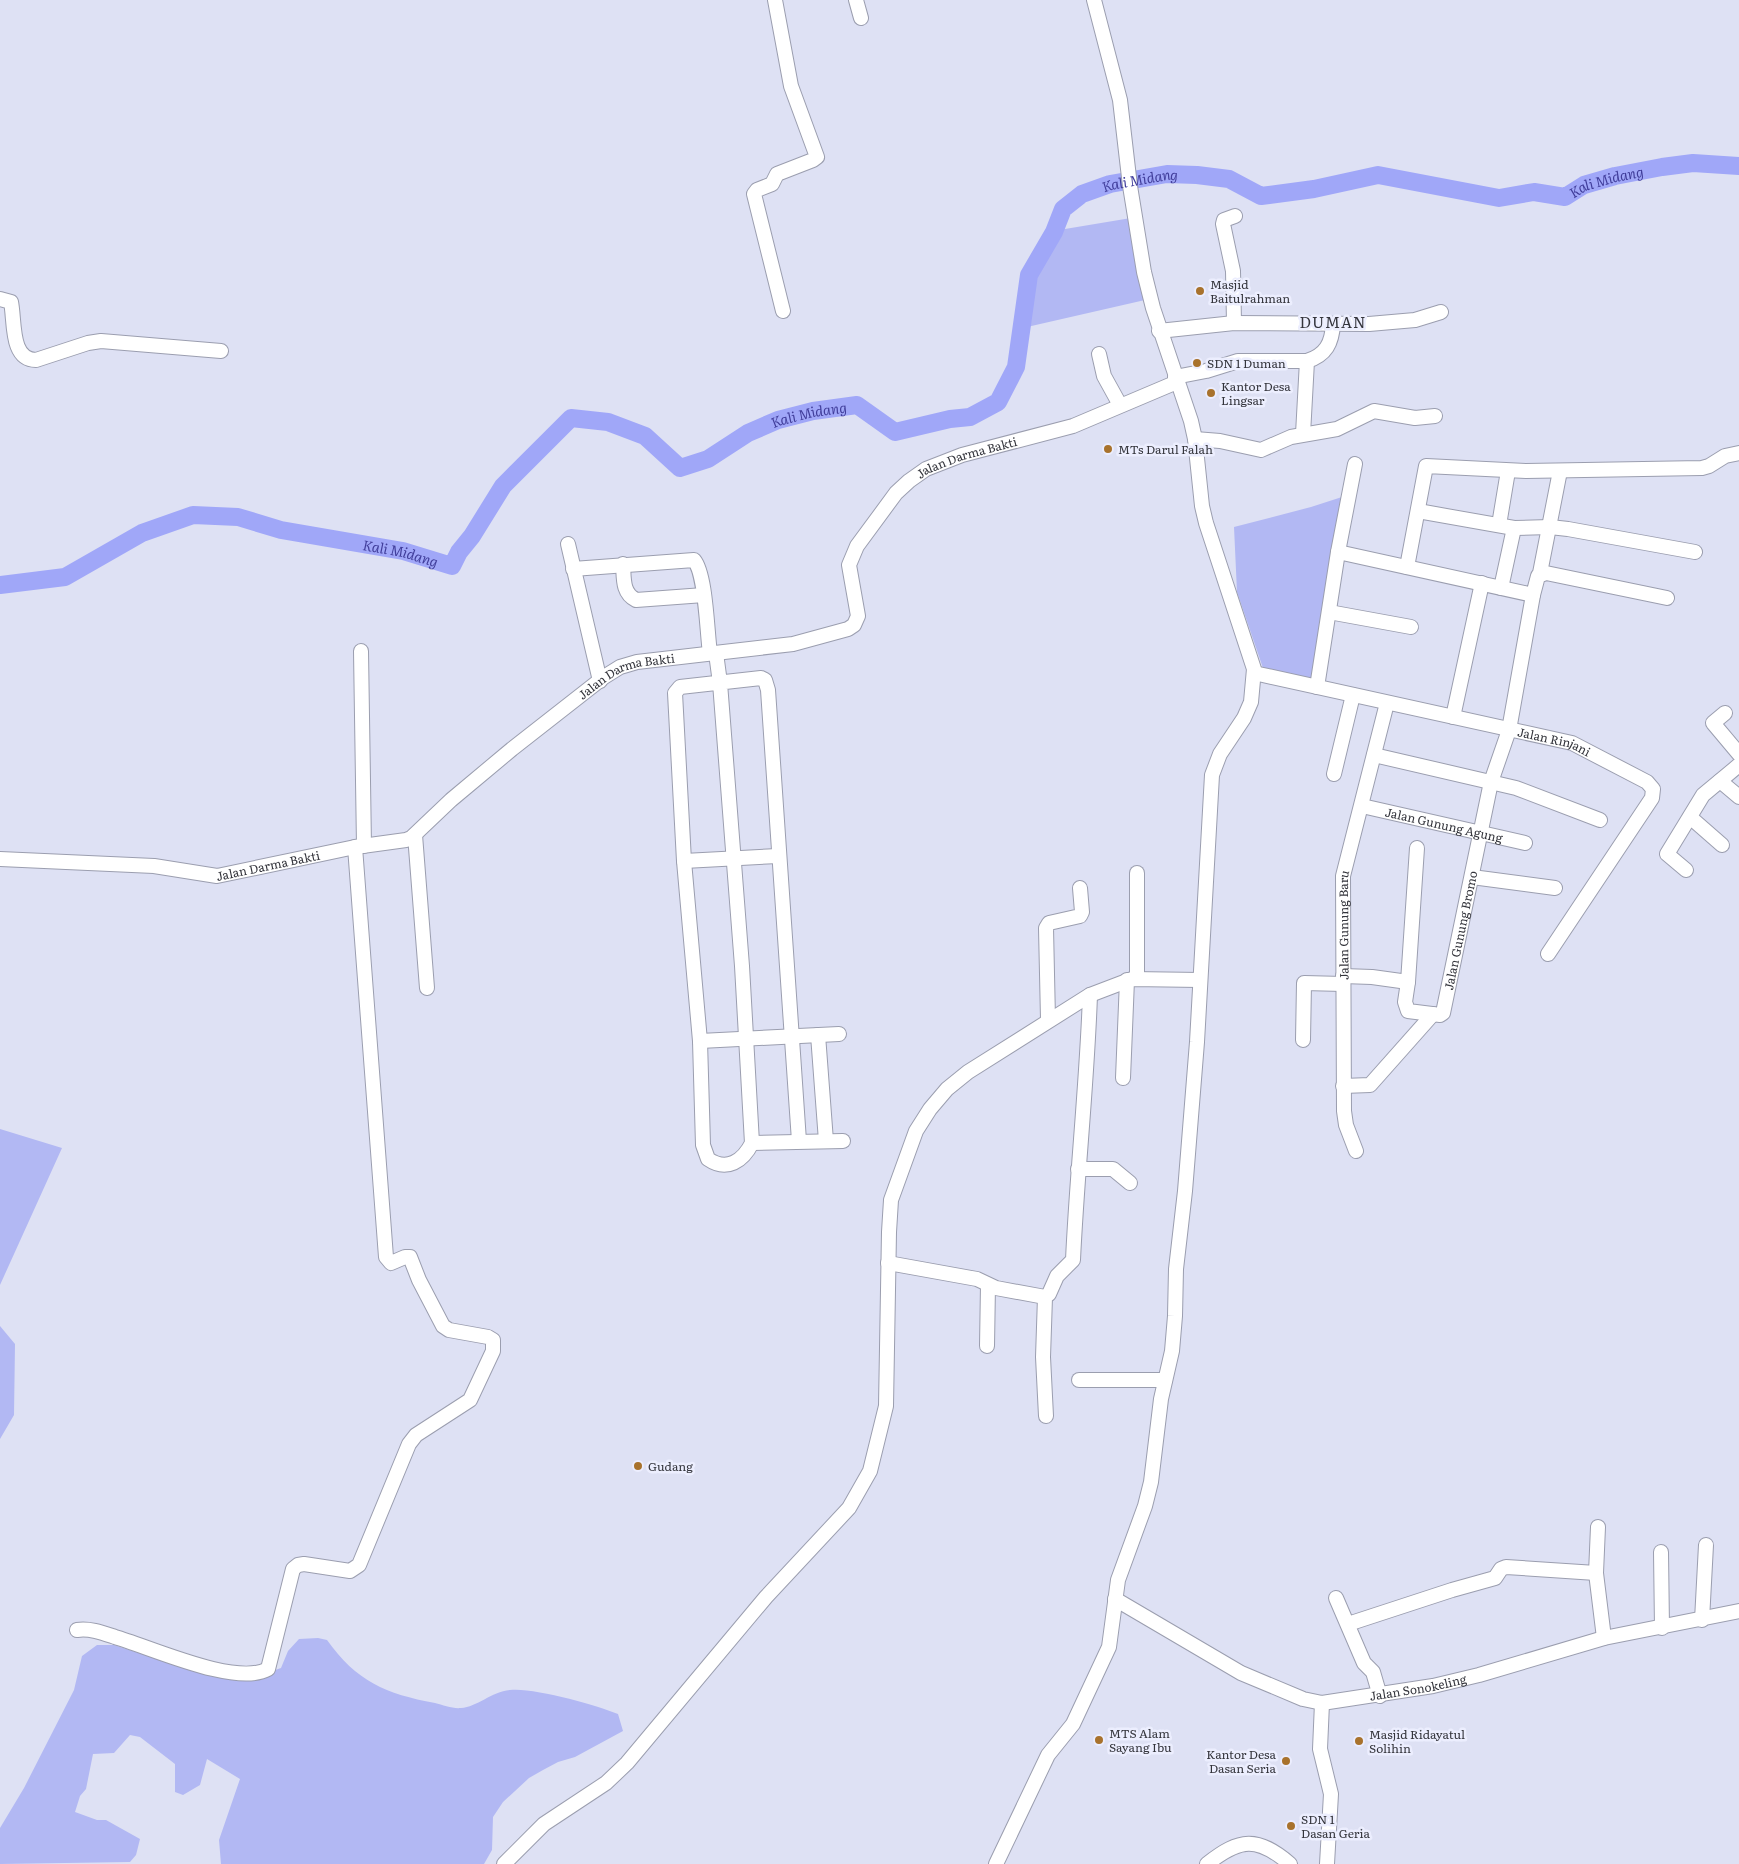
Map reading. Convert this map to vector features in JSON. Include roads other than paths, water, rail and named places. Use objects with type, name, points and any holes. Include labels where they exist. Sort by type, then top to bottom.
[{"type":"street","points":[[775,0],[792,86],[817,157],[777,174],[774,183],[757,190],[754,194],[783,312]]},
{"type":"street","points":[[856,0],[861,18]]},
{"type":"street","points":[[996,1864],[1048,1755],[1072,1724],[1109,1648],[1118,1601],[1121,1570],[1145,1506],[1151,1482],[1165,1380],[1172,1351],[1176,1269],[1186,1190],[1212,775],[1220,754],[1248,710],[1253,694],[1254,673],[1202,506],[1195,439],[1159,331],[1144,272],[1130,186],[1120,100],[1094,0]]},
{"type":"street","points":[[1234,322],[1233,271],[1223,224],[1224,220],[1235,216]]},
{"type":"street","points":[[0,299],[11,302],[18,351],[24,358],[30,360],[36,360],[88,342],[101,341],[221,351]]},
{"type":"street","points":[[1159,331],[1234,322],[1333,324],[1414,320],[1442,312]]},
{"type":"street","points":[[1303,434],[1307,361],[1326,350],[1333,336],[1333,324]]},
{"type":"street","points":[[1099,354],[1104,376],[1120,405]]},
{"type":"street","name":"Jalan Darma Bakti","points":[[0,859],[154,866],[217,876],[399,841],[415,834],[451,800],[512,749],[615,669],[637,662],[808,641],[854,626],[858,616],[849,565],[858,546],[896,494],[909,481],[926,470],[971,452],[1073,426],[1176,380],[1238,361],[1307,361]]},
{"type":"street","points":[[1195,439],[1220,441],[1258,450],[1303,434],[1331,431],[1374,411],[1415,418],[1435,416]]},
{"type":"street","points":[[1407,568],[1426,466],[1508,471],[1706,468],[1725,456],[1739,454]]},
{"type":"street","points":[[1317,687],[1338,552],[1355,464]]},
{"type":"street","points":[[1499,525],[1508,471]]},
{"type":"street","name":"Jalan Gunung Bromo","points":[[1433,1014],[1440,1015],[1444,1011],[1491,782],[1509,730],[1533,595],[1540,573],[1560,471]]},
{"type":"street","points":[[1418,511],[1514,528],[1550,527],[1695,552]]},
{"type":"street","points":[[1501,588],[1514,528]]},
{"type":"street","points":[[568,544],[600,681]]},
{"type":"street","points":[[1338,552],[1533,595]]},
{"type":"street","points":[[573,569],[694,560],[704,595],[713,653],[720,683],[752,1143],[747,1154],[729,1165],[716,1164],[706,1154],[702,1136],[700,1041],[684,861],[676,693],[680,687],[720,683],[760,678],[767,684],[799,1141]]},
{"type":"street","points":[[623,564],[625,588],[630,597],[636,600],[704,595]]},
{"type":"street","points":[[1540,573],[1667,598]]},
{"type":"street","points":[[1453,717],[1482,584]]},
{"type":"street","points":[[1329,612],[1411,627]]},
{"type":"street","points":[[77,1630],[98,1631],[183,1660],[226,1671],[255,1674],[268,1669],[293,1569],[298,1565],[304,1564],[350,1571],[359,1565],[409,1444],[416,1435],[470,1400],[493,1351],[493,1340],[488,1337],[449,1330],[443,1326],[419,1280],[410,1257],[405,1256],[391,1263],[386,1257],[360,847],[361,651]]},
{"type":"street","name":"Jalan Rinjani","points":[[1254,673],[1572,743],[1647,782],[1653,789],[1652,798],[1548,954]]},
{"type":"street","points":[[1334,774],[1353,695]]},
{"type":"street","name":"Jalan Gunung Baru","points":[[1356,1151],[1344,1118],[1343,876],[1387,703]]},
{"type":"street","points":[[1725,713],[1713,723],[1739,754]]},
{"type":"street","points":[[1374,756],[1516,788],[1600,820]]},
{"type":"street","points":[[1686,870],[1667,854],[1703,795],[1739,765]]},
{"type":"street","points":[[1720,780],[1739,797]]},
{"type":"street","name":"Jalan Gunung Agung","points":[[1362,806],[1525,843]]},
{"type":"street","points":[[1690,817],[1722,845]]},
{"type":"street","points":[[415,834],[427,988]]},
{"type":"street","points":[[1416,848],[1408,982],[1405,1002],[1408,1011],[1433,1014]]},
{"type":"street","points":[[684,861],[733,860],[778,856]]},
{"type":"street","points":[[1123,1078],[1132,979],[1136,873]]},
{"type":"street","points":[[1472,877],[1555,888]]},
{"type":"street","points":[[1048,1019],[1046,928],[1049,923],[1054,921],[1080,916],[1082,912],[1080,888]]},
{"type":"street","points":[[1303,1040],[1304,983],[1372,977],[1408,982]]},
{"type":"street","points":[[504,1864],[544,1824],[566,1807],[606,1783],[623,1767],[741,1625],[849,1508],[861,1489],[876,1455],[886,1406],[888,1263],[892,1200],[913,1138],[922,1121],[939,1097],[957,1080],[1048,1019],[1090,995],[1132,979],[1200,980]]},
{"type":"street","points":[[1046,1416],[1043,1349],[1045,1297],[1049,1294],[1057,1276],[1073,1260],[1090,995]]},
{"type":"street","points":[[1343,1086],[1370,1084],[1433,1014]]},
{"type":"street","points":[[700,1041],[839,1034]]},
{"type":"street","points":[[818,1035],[826,1141]]},
{"type":"street","points":[[752,1143],[842,1141]]},
{"type":"street","points":[[1078,1169],[1112,1170],[1130,1183]]},
{"type":"street","points":[[888,1263],[977,1279],[996,1288],[1045,1297]]},
{"type":"street","points":[[987,1346],[988,1285]]},
{"type":"street","points":[[1079,1380],[1165,1380]]},
{"type":"street","points":[[1598,1527],[1596,1573],[1604,1638]]},
{"type":"street","points":[[1702,1620],[1706,1545]]},
{"type":"street","points":[[1661,1552],[1662,1628]]},
{"type":"street","points":[[1348,1624],[1495,1578],[1501,1569],[1506,1566],[1596,1573]]},
{"type":"street","points":[[1336,1598],[1364,1663],[1373,1672],[1380,1696]]},
{"type":"street","name":"Jalan Sonokeling","points":[[1118,1601],[1254,1680],[1303,1699],[1322,1703],[1380,1696],[1479,1676],[1604,1638],[1662,1628],[1739,1611]]},
{"type":"street","points":[[1322,1703],[1320,1749],[1331,1794],[1327,1864]]},
{"type":"street","points":[[1207,1864],[1224,1851],[1243,1844],[1261,1846],[1273,1851],[1288,1863]]},
{"type":"waterway","name":"Kali Midang","points":[[0,585],[65,577],[142,533],[193,515],[238,517],[281,530],[403,551],[452,566],[459,552],[472,536],[503,486],[571,418],[608,422],[645,436],[680,468],[708,459],[748,433],[778,420],[813,411],[857,405],[895,432],[950,419],[970,417],[998,402],[1016,367],[1029,275],[1054,232],[1063,209],[1082,194],[1110,184],[1167,174],[1197,175],[1229,179],[1261,196],[1314,189],[1378,175],[1499,198],[1534,192],[1565,197],[1584,185],[1615,176],[1662,167],[1693,163],[1739,166]]},
{"type":"place","name":"Masjid Baitulrahman","points":[[1200,291]]},
{"type":"place","name":"SDN 1 Duman","points":[[1197,363]]},
{"type":"place","name":"Kantor Desa Lingsar","points":[[1211,393]]},
{"type":"place","name":"MTs Darul Falah","points":[[1108,449]]},
{"type":"place","name":"Gudang","points":[[638,1466]]},
{"type":"place","name":"MTS Alam Sayang Ibu","points":[[1099,1740]]},
{"type":"place","name":"Masjid Ridayatul Solihin","points":[[1359,1741]]},
{"type":"place","name":"Kantor Desa Dasan Seria","points":[[1286,1761]]},
{"type":"place","name":"SDN 1 Dasan Geria","points":[[1291,1826]]},
{"type":"district","name":"DUMAN","points":[[1333,321]]}]
